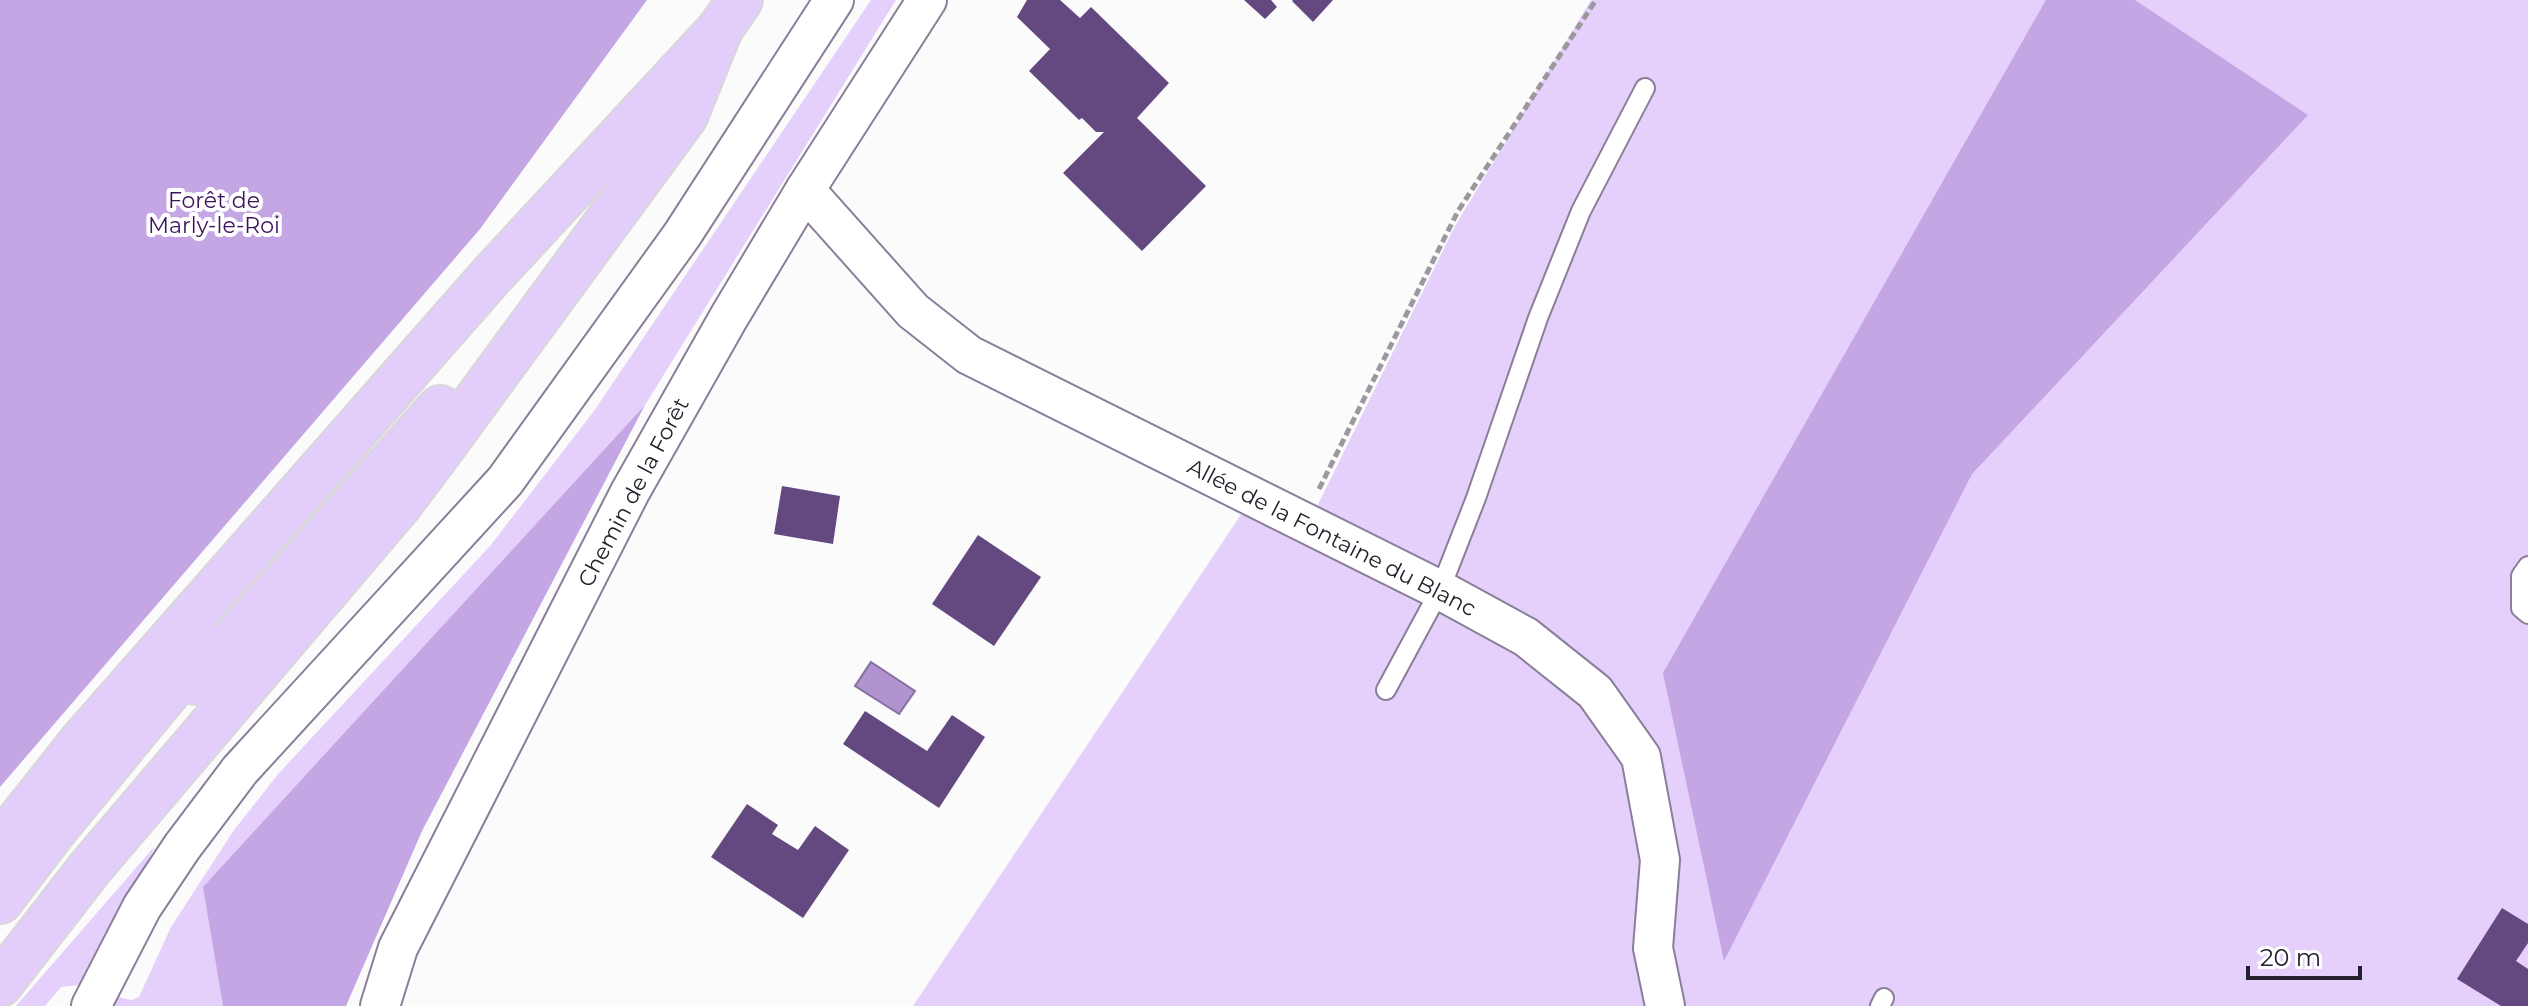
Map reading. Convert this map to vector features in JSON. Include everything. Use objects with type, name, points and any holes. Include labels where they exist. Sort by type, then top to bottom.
[{"type":"main road","points":[[0,845],[84,739],[491,276],[595,167],[730,15]]},
{"type":"main road","points":[[0,984],[90,868],[399,505],[685,116],[730,15]]},
{"type":"main road","points":[[0,901],[150,710],[534,261],[595,167]]},
{"type":"main road","points":[[0,928],[134,754],[255,615],[433,415],[524,332]]},
{"type":"street","points":[[91,1006],[142,907],[182,847],[240,770],[505,481],[682,235],[834,0]]},
{"type":"street","name":"Chemin de la Forêt","points":[[380,1006],[398,948],[630,492],[805,190],[927,0]]},
{"type":"street","name":"Allée de la Fontaine du Blanc","points":[[805,190],[913,311],[969,355],[1440,590],[1526,637],[1595,692],[1641,757],[1660,860],[1653,948],[1665,1006]]},
{"type":"lane","points":[[1386,690],[1440,590],[1476,498],[1538,318],[1581,211],[1645,88]]},
{"type":"lane","points":[[2528,566],[2521,576],[2521,608],[2528,614]]},
{"type":"lane","points":[[84,739],[150,710]]},
{"type":"path","points":[[1303,522],[1458,211],[1596,0]]},
{"type":"shaded area","points":[[871,0],[896,0],[645,405],[204,887],[223,1006],[109,1006],[114,996],[131,1000],[139,997],[171,927],[234,830],[279,773],[490,546],[594,411]]},
{"type":"shaded area","points":[[1591,0],[2528,0],[2528,1006],[913,1006],[1246,507],[1302,537],[1455,226]]},
{"type":"shaded area","points":[[871,662],[915,691],[899,714],[855,686]]},
{"type":"shaded area","points":[[155,846],[84,983],[61,987],[45,1006],[16,1006]]},
{"type":"green space","name":"Forêt de Marly-le-Roi","points":[[0,0],[647,0],[480,229],[0,787]]},
{"type":"green space","points":[[2046,0],[2135,0],[2308,115],[1972,474],[1724,961],[1663,673]]},
{"type":"green space","points":[[645,405],[422,831],[346,1006],[223,1006],[203,887]]},
{"type":"building","points":[[1027,0],[1060,0],[1080,18],[1091,7],[1169,83],[1137,118],[1206,186],[1142,251],[1063,173],[1104,132],[1096,132],[1082,118],[1079,120],[1029,71],[1050,49],[1017,17]]},
{"type":"building","points":[[1244,0],[1271,0],[1277,7],[1265,19]]},
{"type":"building","points":[[1293,0],[1333,0],[1313,22]]},
{"type":"building","points":[[782,486],[840,496],[833,544],[774,534]]},
{"type":"building","points":[[978,535],[1041,577],[994,646],[932,604]]},
{"type":"building","points":[[865,711],[927,751],[952,715],[985,737],[939,808],[843,744]]},
{"type":"building","points":[[747,804],[778,825],[772,834],[798,850],[815,826],[849,850],[803,918],[711,857]]},
{"type":"building","points":[[2502,908],[2528,924],[2528,943],[2516,961],[2528,969],[2528,1006],[2501,1006],[2457,979]]}]
